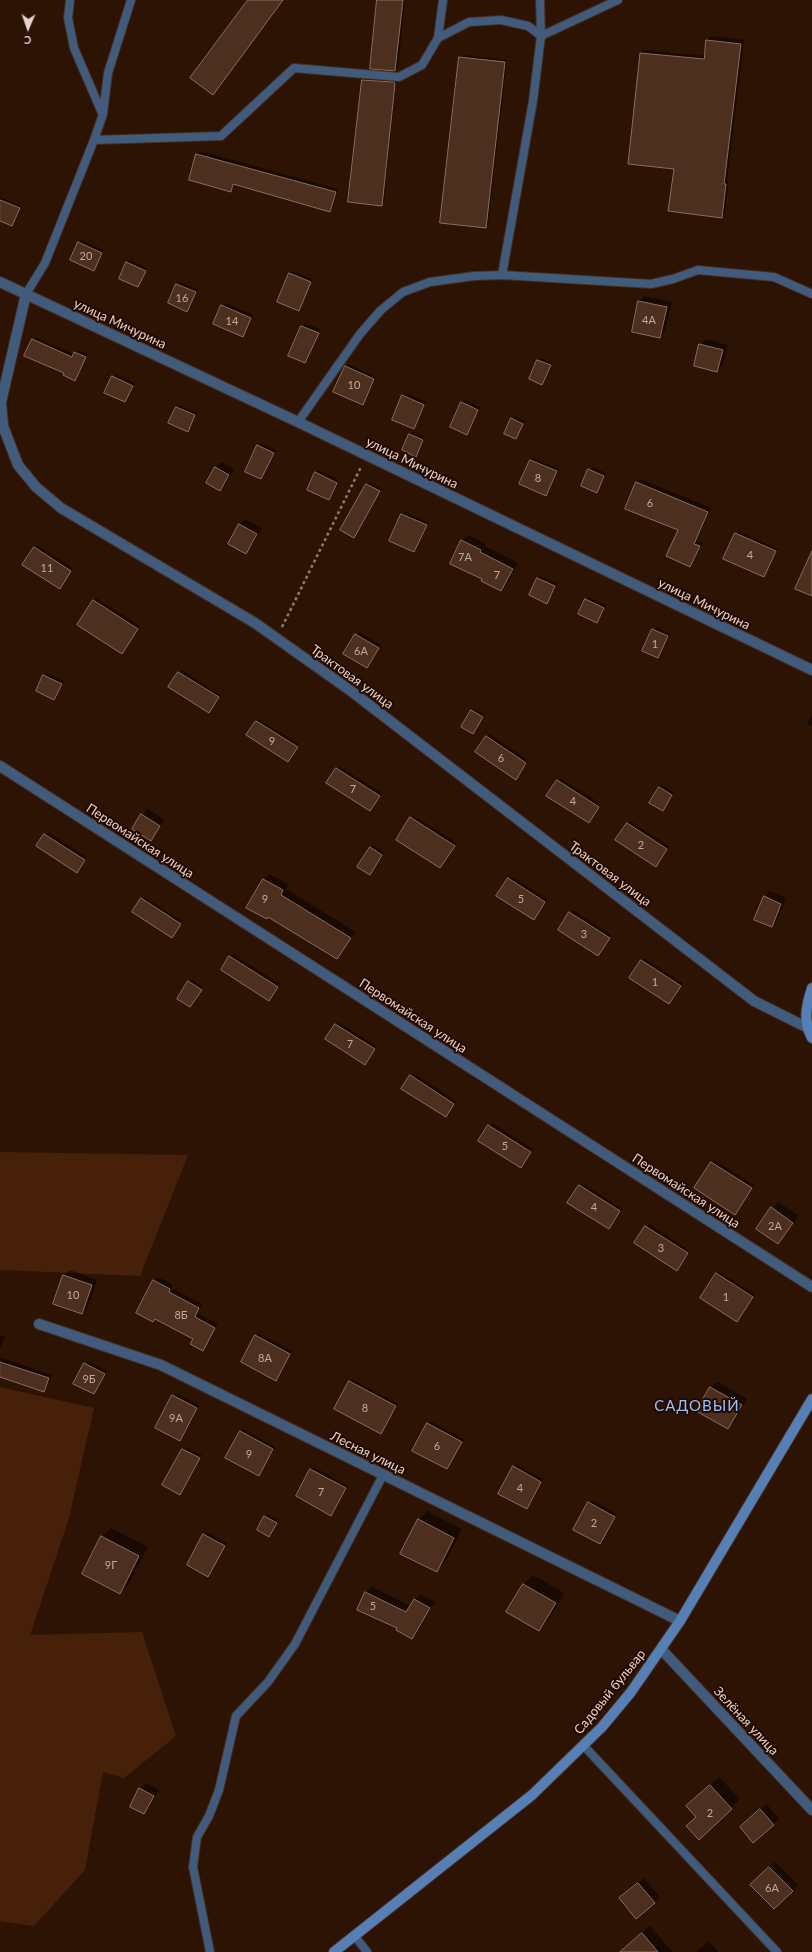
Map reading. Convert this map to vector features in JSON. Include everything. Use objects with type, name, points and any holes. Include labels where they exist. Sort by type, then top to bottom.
[{"type":"street","name":"улица Мичурина","points":[[0,282],[298,422],[812,670]]},
{"type":"street","name":"Трактовая улица","points":[[26,294],[1,402],[3,426],[18,466],[36,487],[61,508],[255,623],[277,638],[351,691],[754,1001],[806,1027]]},
{"type":"street","name":"Первомайская улица","points":[[0,766],[812,1287]]},
{"type":"street","points":[[812,988],[807,1002],[806,1027],[812,1038]]},
{"type":"street","name":"Лесная улица","points":[[39,1324],[161,1365],[680,1621]]},
{"type":"street","name":"Садовый бульвар","points":[[334,1952],[532,1795],[602,1727],[631,1692],[680,1621],[812,1398]]},
{"type":"street","name":"Зелёная улица","points":[[661,1649],[812,1810]]},
{"type":"lane","points":[[70,0],[68,18],[74,48],[103,114]]},
{"type":"lane","points":[[26,294],[45,264],[94,140],[103,114],[108,73],[131,0]]},
{"type":"lane","points":[[94,140],[221,136],[294,68],[399,77],[422,65],[438,38],[443,0]]},
{"type":"lane","points":[[502,275],[522,170],[541,36],[540,0]]},
{"type":"lane","points":[[541,36],[618,0]]},
{"type":"lane","points":[[438,38],[469,22],[501,20],[528,26],[541,36]]},
{"type":"lane","points":[[298,422],[360,334],[381,310],[403,292],[430,282],[474,276],[502,275],[651,284],[673,279],[698,270],[774,276],[812,294]]},
{"type":"lane","points":[[210,1952],[193,1868],[197,1837],[209,1816],[219,1790],[236,1716],[268,1682],[295,1644],[383,1475]]},
{"type":"lane","points":[[584,1746],[777,1952]]},
{"type":"lane","points":[[354,1935],[367,1952]]},
{"type":"path","points":[[277,638],[367,455]]},
{"type":"shaded area","points":[[0,1152],[188,1155],[140,1276],[0,1270]]},
{"type":"shaded area","points":[[0,1387],[94,1408],[69,1518],[30,1635],[142,1632],[176,1736],[124,1778],[103,1772],[85,1870],[34,1926],[0,1921]]},
{"type":"building","points":[[248,0],[283,0],[213,95],[190,78]]},
{"type":"building","points":[[377,0],[403,0],[395,71],[370,69]]},
{"type":"building","points":[[706,40],[741,44],[724,184],[726,184],[722,218],[668,211],[674,169],[628,164],[640,53],[704,59]]},
{"type":"building","points":[[459,57],[505,62],[486,228],[440,223]]},
{"type":"building","points":[[362,80],[394,82],[395,84],[382,206],[348,202]]},
{"type":"building","points":[[196,154],[336,192],[330,212],[233,184],[231,192],[189,180]]},
{"type":"building","points":[[0,200],[20,208],[12,226],[0,221]]},
{"type":"building","points":[[78,242],[102,253],[94,271],[70,260]]},
{"type":"building","points":[[126,262],[146,271],[138,287],[119,279]]},
{"type":"building","points":[[289,273],[311,282],[299,311],[277,302]]},
{"type":"building","points":[[176,284],[196,292],[187,312],[168,303]]},
{"type":"building","points":[[638,301],[667,307],[660,338],[632,332]]},
{"type":"building","points":[[221,305],[251,318],[243,337],[213,324]]},
{"type":"building","points":[[301,326],[319,333],[305,363],[288,356]]},
{"type":"building","points":[[32,339],[72,357],[74,352],[86,357],[75,381],[63,375],[64,373],[24,356]]},
{"type":"building","points":[[699,344],[723,350],[717,372],[694,366]]},
{"type":"building","points":[[537,360],[551,365],[542,385],[529,379]]},
{"type":"building","points":[[345,366],[374,379],[363,405],[333,392]]},
{"type":"building","points":[[112,376],[133,386],[125,402],[104,393]]},
{"type":"building","points":[[402,395],[424,405],[414,429],[392,420]]},
{"type":"building","points":[[461,402],[478,410],[467,435],[450,427]]},
{"type":"building","points":[[176,407],[195,415],[188,432],[168,423]]},
{"type":"building","points":[[511,418],[523,424],[516,439],[504,434]]},
{"type":"building","points":[[409,434],[423,440],[416,457],[402,450]]},
{"type":"building","points":[[257,445],[274,453],[261,479],[245,472]]},
{"type":"building","points":[[530,460],[557,471],[546,496],[519,484]]},
{"type":"building","points":[[215,467],[229,475],[220,491],[206,483]]},
{"type":"building","points":[[588,469],[604,476],[597,493],[581,486]]},
{"type":"building","points":[[315,472],[337,483],[329,500],[307,490]]},
{"type":"building","points":[[636,482],[708,512],[694,544],[700,546],[690,567],[666,556],[678,530],[625,509]]},
{"type":"building","points":[[366,484],[380,491],[354,538],[340,530]]},
{"type":"building","points":[[401,514],[427,525],[414,552],[389,541]]},
{"type":"building","points":[[239,524],[257,534],[246,554],[228,544]]},
{"type":"building","points":[[735,533],[776,551],[764,577],[723,559]]},
{"type":"building","points":[[461,540],[481,550],[480,552],[513,569],[501,591],[481,581],[482,579],[450,564]]},
{"type":"building","points":[[34,547],[71,571],[60,589],[22,565]]},
{"type":"building","points":[[812,551],[812,596],[795,589]]},
{"type":"building","points":[[537,578],[555,586],[547,604],[529,595]]},
{"type":"building","points":[[585,599],[604,608],[597,623],[578,614]]},
{"type":"building","points":[[93,600],[138,629],[122,654],[77,625]]},
{"type":"building","points":[[652,629],[668,636],[658,658],[642,651]]},
{"type":"building","points":[[355,634],[379,648],[367,668],[343,654]]},
{"type":"building","points":[[178,672],[219,697],[209,713],[168,687]]},
{"type":"building","points":[[43,675],[62,684],[54,700],[36,691]]},
{"type":"building","points":[[471,710],[483,717],[473,734],[461,727]]},
{"type":"building","points":[[256,721],[298,747],[288,762],[246,735]]},
{"type":"building","points":[[486,736],[526,763],[516,780],[475,752]]},
{"type":"building","points":[[336,768],[380,796],[370,811],[326,783]]},
{"type":"building","points":[[557,780],[599,807],[589,823],[546,796]]},
{"type":"building","points":[[659,787],[672,795],[663,811],[649,803]]},
{"type":"building","points":[[141,814],[160,826],[151,841],[132,829]]},
{"type":"building","points":[[410,817],[455,846],[440,868],[396,840]]},
{"type":"building","points":[[627,823],[667,849],[656,867],[615,840]]},
{"type":"building","points":[[44,834],[85,860],[77,873],[36,846]]},
{"type":"building","points":[[370,847],[382,855],[370,875],[357,867]]},
{"type":"building","points":[[508,878],[545,902],[534,920],[496,896]]},
{"type":"building","points":[[263,879],[283,890],[281,895],[351,938],[337,959],[268,917],[267,919],[246,908]]},
{"type":"building","points":[[764,896],[781,904],[772,927],[754,920]]},
{"type":"building","points":[[141,898],[181,924],[172,938],[132,912]]},
{"type":"building","points":[[569,912],[610,938],[598,956],[558,930]]},
{"type":"building","points":[[229,956],[278,987],[269,1001],[221,970]]},
{"type":"building","points":[[641,960],[681,986],[669,1004],[629,978]]},
{"type":"building","points":[[188,981],[202,990],[190,1007],[177,999]]},
{"type":"building","points":[[335,1024],[375,1049],[365,1065],[325,1039]]},
{"type":"building","points":[[410,1075],[454,1104],[446,1117],[401,1089]]},
{"type":"building","points":[[488,1125],[531,1152],[521,1168],[478,1141]]},
{"type":"building","points":[[711,1162],[752,1188],[735,1215],[694,1188]]},
{"type":"building","points":[[579,1185],[620,1211],[609,1229],[567,1203]]},
{"type":"building","points":[[771,1207],[793,1223],[778,1244],[756,1229]]},
{"type":"building","points":[[645,1226],[688,1253],[677,1271],[634,1243]]},
{"type":"building","points":[[716,1273],[753,1297],[737,1322],[700,1298]]},
{"type":"building","points":[[63,1275],[92,1285],[82,1314],[53,1304]]},
{"type":"building","points":[[153,1280],[170,1289],[169,1292],[199,1308],[195,1317],[215,1328],[203,1351],[190,1344],[193,1339],[155,1319],[153,1322],[136,1313]]},
{"type":"building","points":[[255,1335],[290,1354],[276,1381],[241,1362]]},
{"type":"building","points":[[0,1362],[49,1378],[44,1392],[0,1377]]},
{"type":"building","points":[[84,1363],[105,1374],[94,1394],[73,1384]]},
{"type":"building","points":[[349,1381],[396,1406],[381,1434],[334,1409]]},
{"type":"building","points":[[710,1387],[742,1405],[728,1429],[696,1411]]},
{"type":"building","points":[[172,1395],[197,1408],[180,1441],[155,1428]]},
{"type":"building","points":[[427,1423],[462,1442],[447,1469],[412,1451]]},
{"type":"building","points":[[240,1431],[273,1449],[259,1476],[225,1458]]},
{"type":"building","points":[[182,1449],[200,1458],[180,1495],[162,1485]]},
{"type":"building","points":[[513,1466],[541,1482],[527,1509],[498,1494]]},
{"type":"building","points":[[310,1469],[346,1488],[331,1516],[296,1496]]},
{"type":"building","points":[[588,1502],[615,1517],[600,1544],[573,1530]]},
{"type":"building","points":[[264,1516],[277,1523],[269,1537],[257,1530]]},
{"type":"building","points":[[418,1519],[454,1538],[437,1572],[400,1554]]},
{"type":"building","points":[[203,1534],[225,1546],[208,1577],[187,1565]]},
{"type":"building","points":[[101,1536],[139,1556],[120,1594],[82,1574]]},
{"type":"building","points":[[523,1584],[556,1603],[539,1631],[506,1612]]},
{"type":"building","points":[[365,1592],[406,1612],[414,1599],[430,1608],[412,1639],[396,1630],[397,1628],[357,1610]]},
{"type":"building","points":[[710,1785],[732,1809],[699,1840],[686,1826],[696,1817],[686,1806]]},
{"type":"building","points":[[139,1788],[154,1796],[144,1814],[130,1807]]},
{"type":"building","points":[[760,1809],[774,1825],[753,1843],[740,1827]]},
{"type":"building","points":[[769,1867],[793,1891],[774,1909],[750,1885]]},
{"type":"building","points":[[638,1883],[655,1903],[636,1919],[619,1898]]},
{"type":"building","points":[[642,1933],[658,1952],[620,1952]]},
{"type":"district","name":"САДОВЫЙ","points":[[697,1406]]}]
